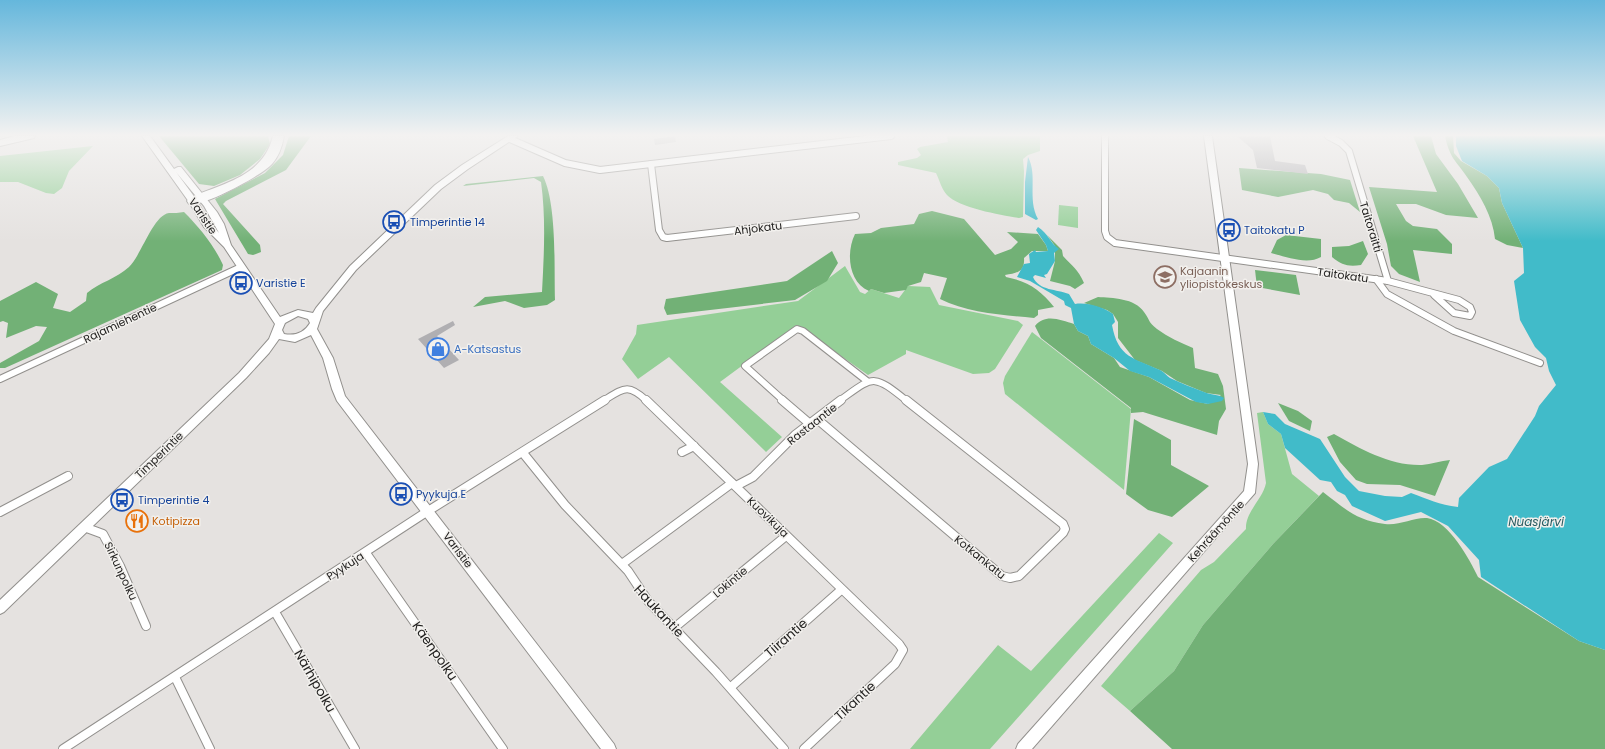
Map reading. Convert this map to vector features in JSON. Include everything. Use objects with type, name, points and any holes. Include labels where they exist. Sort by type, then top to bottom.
[{"type":"highway","points":[[197,199],[241,181],[258,171]]},
{"type":"street","name":"Varistie","points":[[174,171],[197,199],[197,209],[215,235],[227,245],[279,323]]},
{"type":"street","points":[[292,339],[306,334],[313,326],[319,310],[353,268],[444,182],[461,171]]},
{"type":"street","name":"Ahjokatu","points":[[652,171],[661,234],[667,238],[856,216]]},
{"type":"street","name":"Taitokatu","points":[[1105,171],[1105,231],[1110,240],[1120,245],[1388,281],[1434,295],[1458,300],[1470,307],[1472,312],[1470,316],[1464,317],[1451,312],[1434,295]]},
{"type":"street","name":"Kehräämöntie","points":[[1023,749],[1249,492],[1253,464],[1213,171]]},
{"type":"street","name":"Taitoraitti","points":[[1355,171],[1388,281]]},
{"type":"street","name":"Rajamiehentie","points":[[0,379],[241,267]]},
{"type":"street","points":[[1376,279],[1381,288],[1387,294],[1454,331],[1540,363]]},
{"type":"street","points":[[320,344],[280,336],[277,333],[279,323],[292,315],[304,313],[327,299]]},
{"type":"street","points":[[270,308],[292,315]]},
{"type":"street","points":[[304,313],[312,316],[313,326]]},
{"type":"street","name":"Varistie","points":[[313,326],[330,363],[333,380],[341,398],[609,749]]},
{"type":"street","points":[[810,424],[756,377],[746,366],[797,329],[803,331],[870,381]]},
{"type":"street","name":"Timperintie","points":[[0,608],[266,351],[276,338],[277,333]]},
{"type":"street","name":"Timperintie","points":[[266,351],[292,339]]},
{"type":"street","name":"Kotkankatu","points":[[817,419],[1002,576],[1009,580],[1017,578],[1063,533],[1065,529],[1063,524],[888,386],[870,381]]},
{"type":"street","name":"Rastaantie","points":[[622,564],[734,484],[744,483],[757,473],[790,440],[870,381]]},
{"type":"street","name":"Pyykuja","points":[[64,749],[366,553],[428,511],[523,453],[621,390],[629,388]]},
{"type":"street","name":"Kuovikuja","points":[[629,388],[638,392],[841,590],[899,644],[903,650]]},
{"type":"street","points":[[682,452],[694,446]]},
{"type":"street","name":"Haukantie","points":[[523,453],[565,505],[628,571],[632,582],[731,687],[784,749]]},
{"type":"street","points":[[0,512],[68,476]]},
{"type":"street","name":"Sirkunpolku","points":[[84,527],[103,534],[120,566],[146,626]]},
{"type":"street","name":"Lokintie","points":[[674,628],[786,536]]},
{"type":"street","name":"Käenpolku","points":[[366,553],[503,749]]},
{"type":"street","name":"Tiirantie","points":[[731,687],[841,590]]},
{"type":"street","name":"Närhipolku","points":[[275,612],[355,749]]},
{"type":"street","name":"Tikantie","points":[[804,749],[895,664],[903,650]]},
{"type":"street","points":[[174,677],[210,749]]},
{"type":"green space","points":[[0,171],[69,171],[62,188],[54,194],[46,193],[18,182],[0,182]]},
{"type":"green space","points":[[188,171],[245,171],[240,175],[214,186],[199,184]]},
{"type":"green space","points":[[267,171],[284,171],[226,201],[223,204],[260,245],[261,252],[253,255],[248,254],[215,199]]},
{"type":"green space","points":[[926,171],[1024,171],[1023,217],[1019,218],[991,213],[953,200],[945,193],[936,173]]},
{"type":"green space","points":[[1239,171],[1279,171],[1321,174],[1350,180],[1360,212],[1349,203],[1334,200],[1328,194],[1313,190],[1278,197],[1242,190]]},
{"type":"green space","points":[[1428,171],[1448,171],[1478,218],[1446,215],[1416,204],[1396,204],[1406,221],[1413,226],[1437,229],[1452,244],[1452,254],[1413,250],[1420,282],[1399,274],[1391,266],[1387,244],[1369,187],[1437,192]]},
{"type":"green space","points":[[1462,171],[1478,171],[1487,176],[1499,188],[1502,203],[1523,248],[1507,245],[1495,239],[1489,214],[1472,184]]},
{"type":"green space","points":[[543,176],[551,203],[553,219],[555,300],[547,305],[524,308],[505,301],[473,307],[485,297],[542,292],[544,237],[543,196],[541,182],[534,178],[463,186],[466,184]]},
{"type":"green space","points":[[1059,205],[1078,207],[1078,228],[1058,225]]},
{"type":"green space","points":[[932,211],[964,219],[995,255],[1011,249],[1018,242],[1007,232],[1038,234],[1046,245],[1048,251],[1032,251],[1024,258],[1022,269],[1005,275],[1006,277],[1021,281],[1033,287],[1039,291],[1054,307],[1038,310],[1038,315],[1034,318],[986,313],[962,307],[940,299],[947,278],[924,273],[921,282],[908,286],[906,290],[884,293],[871,289],[869,291],[862,287],[853,274],[851,266],[850,249],[855,234],[871,233],[881,228],[914,224],[919,214]]},
{"type":"green space","points":[[184,212],[211,243],[223,265],[222,270],[5,368],[0,368],[0,363],[39,341],[47,327],[36,326],[6,338],[8,323],[3,321],[0,322],[0,301],[36,282],[58,294],[53,308],[70,312],[86,301],[87,293],[119,275],[134,262],[152,228],[163,215]]},
{"type":"green space","points":[[1047,235],[1062,250],[1063,256],[1075,268],[1082,278],[1084,283],[1075,289],[1070,286],[1050,281],[1055,261],[1055,246]]},
{"type":"green space","points":[[1286,235],[1321,239],[1321,257],[1303,260],[1271,253],[1277,240]]},
{"type":"green space","points":[[1363,241],[1368,254],[1361,265],[1345,265],[1332,257],[1332,247],[1349,246]]},
{"type":"green space","points":[[832,251],[838,263],[827,281],[795,300],[667,315],[664,308],[666,299],[787,281]]},
{"type":"green space","points":[[845,266],[860,292],[865,294],[871,289],[899,298],[908,286],[930,287],[939,305],[1018,321],[1023,325],[995,369],[989,373],[973,374],[906,350],[906,354],[868,375],[797,325],[720,382],[782,437],[766,452],[669,357],[638,379],[622,359],[636,334],[637,325],[798,301]]},
{"type":"green space","points":[[1255,270],[1296,275],[1300,295],[1257,287]]},
{"type":"green space","points":[[1098,297],[1129,301],[1140,307],[1154,327],[1175,340],[1193,348],[1195,368],[1218,374],[1223,386],[1226,409],[1219,421],[1217,435],[1143,412],[1131,413],[1131,408],[1041,338],[1035,326],[1039,322],[1048,319],[1059,319],[1069,322],[1074,324],[1078,331],[1088,336],[1091,344],[1114,358],[1120,367],[1149,377],[1190,400],[1208,404],[1221,395],[1206,393],[1177,381],[1162,371],[1135,360],[1118,338],[1118,322],[1113,314],[1107,310],[1084,303]]},
{"type":"green space","points":[[1032,332],[1131,409],[1124,490],[1005,394],[1003,383],[1005,376]]},
{"type":"green space","points":[[1278,403],[1298,411],[1312,421],[1310,431],[1289,421]]},
{"type":"green space","points":[[1263,412],[1268,424],[1281,434],[1292,474],[1319,496],[1273,544],[1203,625],[1174,671],[1130,711],[1101,686],[1201,570],[1214,562],[1246,529],[1248,517],[1266,483],[1257,413]]},
{"type":"green space","points":[[1134,419],[1171,440],[1171,465],[1209,486],[1172,517],[1148,510],[1126,494]]},
{"type":"green space","points":[[1334,434],[1376,456],[1399,463],[1422,465],[1450,460],[1435,496],[1400,485],[1367,484],[1356,480],[1340,462],[1327,437]]},
{"type":"green space","points":[[1323,492],[1351,513],[1366,520],[1385,524],[1401,523],[1422,518],[1435,521],[1443,526],[1458,542],[1478,577],[1579,641],[1605,650],[1605,749],[1172,749],[1130,711],[1174,671],[1203,625],[1273,544]]},
{"type":"green space","points":[[1159,533],[1173,543],[990,749],[910,749],[998,645],[1031,671]]},
{"type":"water","points":[[1026,171],[1032,171],[1033,203],[1038,219],[1036,220],[1025,214]]},
{"type":"water","name":"Nuasjärvi","points":[[1479,171],[1605,171],[1605,650],[1579,641],[1481,577],[1479,560],[1448,526],[1421,512],[1385,521],[1352,506],[1345,495],[1337,491],[1331,482],[1320,480],[1285,448],[1281,434],[1268,424],[1263,412],[1275,414],[1285,424],[1320,439],[1345,477],[1359,491],[1385,496],[1402,497],[1411,493],[1439,503],[1458,507],[1459,498],[1489,467],[1507,459],[1535,416],[1539,406],[1556,385],[1549,371],[1546,358],[1535,347],[1520,320],[1514,281],[1524,273],[1523,248],[1502,203],[1499,188],[1487,176]]},
{"type":"water","points":[[1038,227],[1059,249],[1054,253],[1055,261],[1047,274],[1044,275],[1046,278],[1035,275],[1033,277],[1039,285],[1069,294],[1075,304],[1095,306],[1105,309],[1113,314],[1115,322],[1112,325],[1115,336],[1118,344],[1128,355],[1160,370],[1174,380],[1224,398],[1222,401],[1208,404],[1196,402],[1149,377],[1130,371],[1114,358],[1091,344],[1088,336],[1078,331],[1074,324],[1071,308],[1065,305],[1064,301],[1030,281],[1017,277],[1024,264],[1030,263],[1029,254],[1035,250],[1036,252],[1048,251],[1046,245],[1036,230]]},
{"type":"building","points":[[1282,171],[1307,171],[1308,174]]},
{"type":"building","name":"A-Katsastus","points":[[453,321],[455,325],[437,336],[459,360],[444,368],[418,339]]},
{"type":"place","name":"Timperintie 14","points":[[394,222]]},
{"type":"place","name":"Taitokatu P","points":[[1229,230]]},
{"type":"place","name":"Kajaanin yliopistokeskus","points":[[1165,277]]},
{"type":"place","name":"Varistie E","points":[[241,283]]},
{"type":"place","name":"A-Katsastus","points":[[438,349]]},
{"type":"place","name":"Pyykuja E","points":[[401,494]]},
{"type":"place","name":"Timperintie 4","points":[[122,500]]},
{"type":"place","name":"Kotipizza","points":[[137,521]]}]
